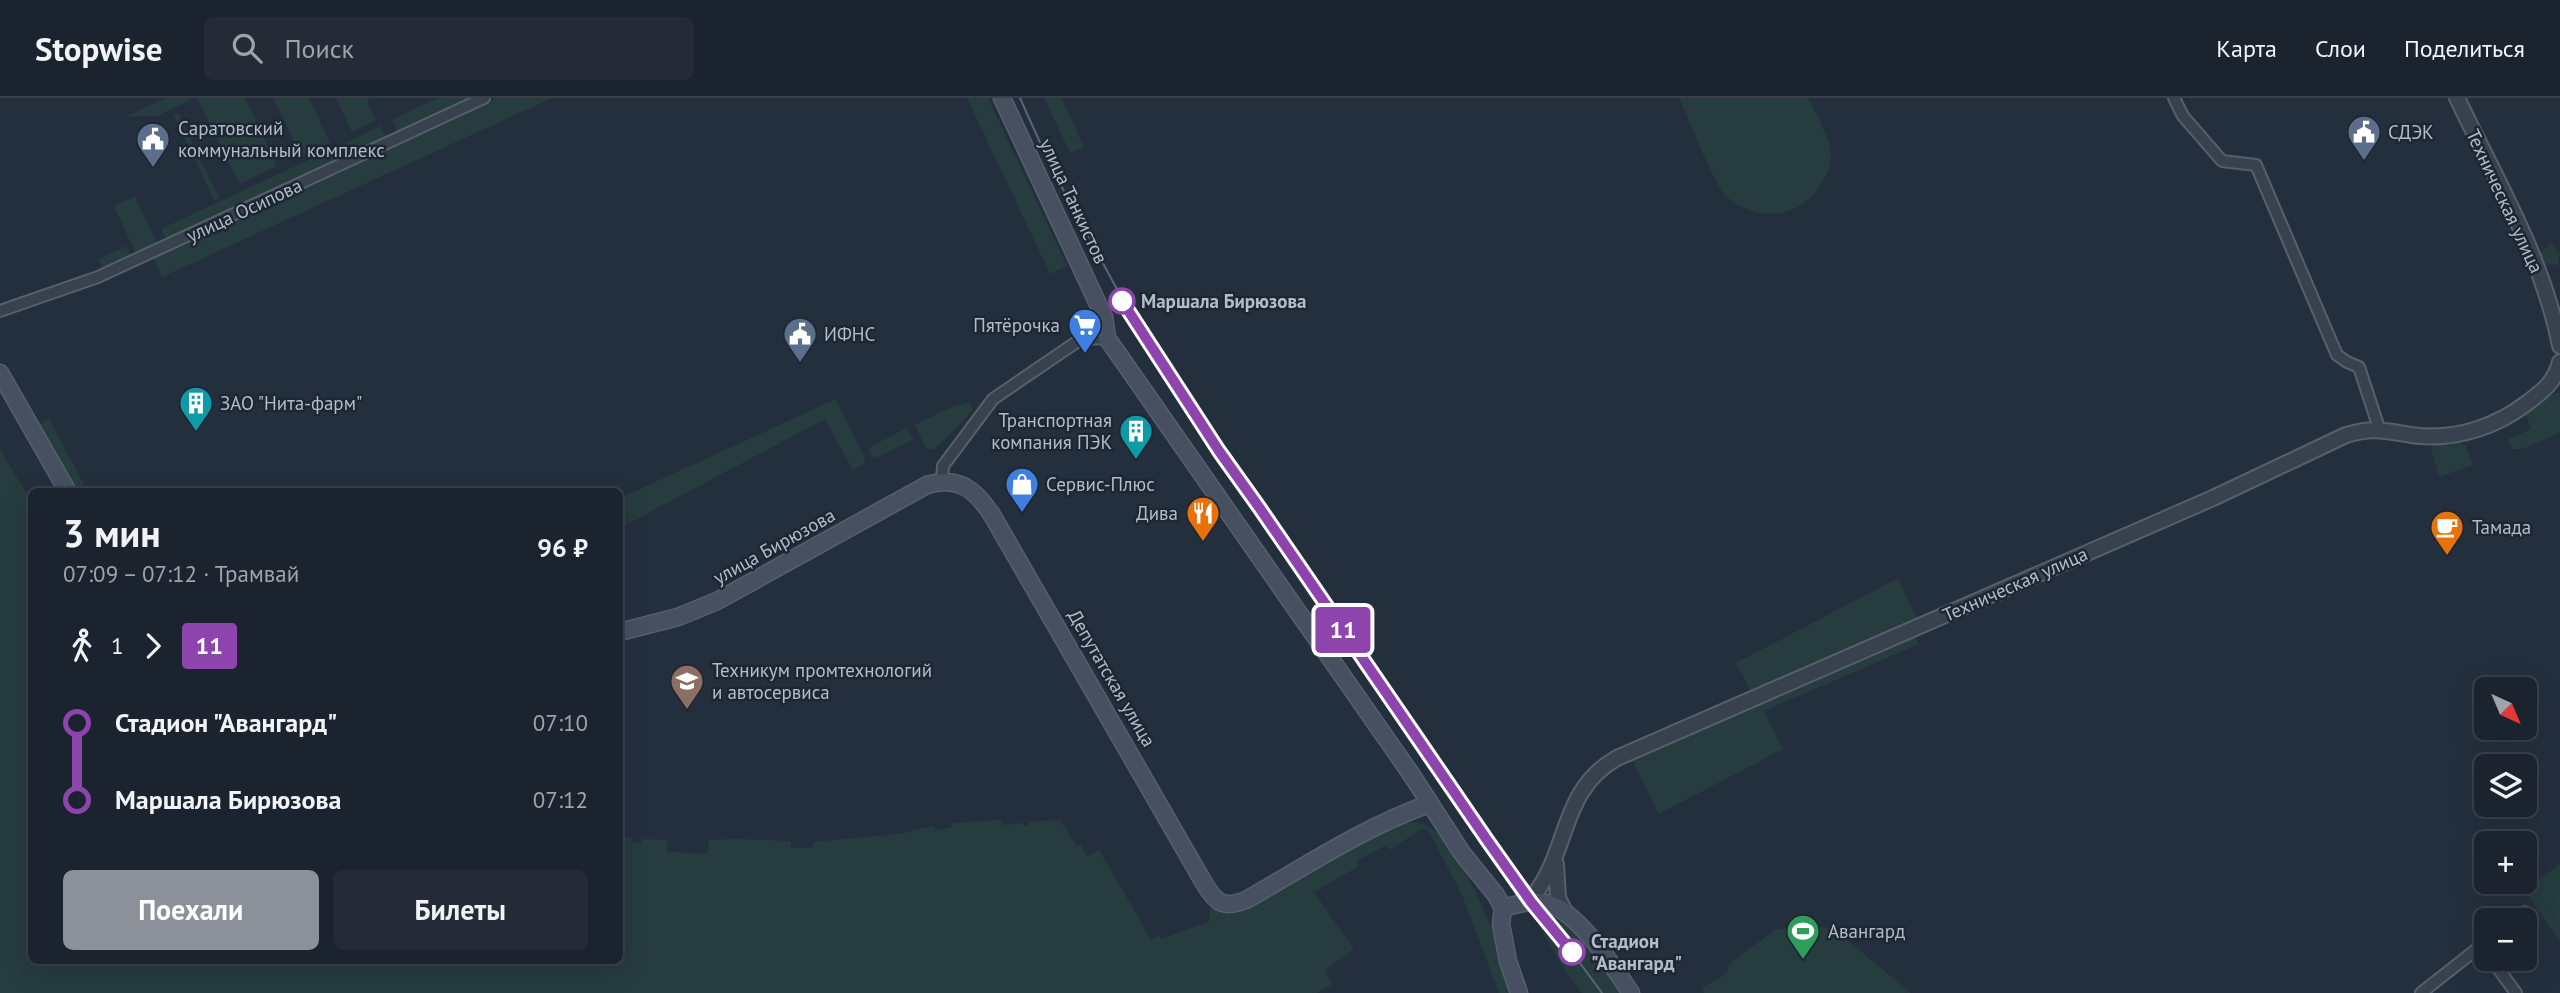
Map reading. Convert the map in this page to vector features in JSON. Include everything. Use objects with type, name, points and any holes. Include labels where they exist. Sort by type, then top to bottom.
[{"type":"main road","name":"улица Танкистов","points":[[1002,98],[1104,317],[1107,338],[1503,908]]},
{"type":"main road","points":[[0,373],[66,488]]},
{"type":"main road","name":"Депутатская улица","points":[[942,480],[968,488],[986,506],[1211,895],[1225,905],[1246,900],[1370,829],[1429,804]]},
{"type":"main road","name":"улица Бирюзова","points":[[623,631],[678,617],[717,601],[927,485],[942,480]]},
{"type":"main road","points":[[1519,993],[1508,961],[1501,925],[1503,908],[1528,902],[1545,903],[1564,911],[1596,945],[1631,993]]},
{"type":"street","name":"улица Осипова","points":[[0,311],[98,278],[484,98]]},
{"type":"street","points":[[2174,98],[2183,116],[2222,160],[2256,165],[2337,355],[2359,366],[2379,428]]},
{"type":"street","name":"Техническая улица","points":[[2457,98],[2531,250],[2545,289],[2560,346]]},
{"type":"street","points":[[942,480],[943,466],[993,399],[1082,339],[1107,338]]},
{"type":"street","name":"Техническая улица","points":[[1528,902],[1541,889],[1582,789],[1601,767],[1616,758],[2213,498],[2346,435],[2363,429],[2379,428],[2423,436],[2455,434],[2485,428],[2515,413],[2541,393],[2552,382],[2560,362]]},
{"type":"street","points":[[1556,856],[1558,898],[1564,911]]},
{"type":"street","points":[[2421,993],[2474,955]]},
{"type":"street","points":[[2500,971],[2516,993]]},
{"type":"green space","points":[[166,98],[195,98],[157,116],[126,117]]},
{"type":"green space","points":[[197,98],[245,98],[277,166],[239,184]]},
{"type":"green space","points":[[273,98],[309,98],[330,143],[301,156]]},
{"type":"green space","points":[[336,98],[369,98],[368,103],[376,120],[352,132]]},
{"type":"green space","points":[[438,98],[469,98],[397,132],[392,120]]},
{"type":"green space","points":[[497,98],[552,98],[162,277],[153,257]]},
{"type":"green space","points":[[967,98],[988,98],[1067,266],[1050,274]]},
{"type":"green space","points":[[1044,98],[1062,98],[1084,147],[1070,153]]},
{"type":"green space","points":[[1679,98],[1808,98],[1829,143],[1830,166],[1821,185],[1809,199],[1798,206],[1774,214],[1749,210],[1737,204],[1720,189]]},
{"type":"green space","points":[[178,113],[219,198],[214,200],[174,115]]},
{"type":"green space","points":[[381,126],[386,137],[166,239],[161,229]]},
{"type":"green space","points":[[135,196],[157,244],[136,254],[114,206]]},
{"type":"green space","points":[[2552,243],[2557,252],[2560,251],[2558,265],[2543,264],[2540,253]]},
{"type":"green space","points":[[126,246],[131,256],[103,269],[99,259]]},
{"type":"green space","points":[[2560,392],[2560,433],[2522,449],[2512,449],[2507,440],[2531,429],[2525,411],[2545,397]]},
{"type":"green space","points":[[836,399],[864,456],[865,463],[853,470],[825,419],[623,526],[623,497]]},
{"type":"green space","points":[[969,402],[973,408],[968,416],[933,450],[926,449],[915,425]]},
{"type":"green space","points":[[49,418],[86,488],[73,488],[37,426]]},
{"type":"green space","points":[[907,428],[913,440],[878,457],[870,453],[870,447]]},
{"type":"green space","points":[[2441,440],[2457,440],[2466,446],[2473,465],[2439,477],[2431,449]]},
{"type":"green space","points":[[0,450],[28,495],[28,964],[623,964],[623,837],[632,837],[633,842],[641,843],[642,839],[667,840],[667,852],[707,854],[709,840],[791,841],[791,848],[813,848],[813,842],[898,834],[934,826],[935,831],[952,827],[951,823],[1002,820],[1003,825],[1023,823],[1024,826],[1029,825],[1029,822],[1060,820],[1087,856],[1099,850],[1151,939],[1159,936],[1161,939],[1209,922],[1213,904],[1225,912],[1242,911],[1374,834],[1392,826],[1412,822],[1429,827],[1446,842],[1462,865],[1489,922],[1515,993],[1499,993],[1462,895],[1428,830],[1421,829],[1390,850],[1386,845],[1357,861],[1359,866],[1314,892],[1354,949],[1325,970],[1332,984],[1317,993],[0,993]]},
{"type":"green space","points":[[1898,578],[1918,621],[1752,694],[1736,663]]},
{"type":"green space","points":[[1909,635],[1915,637],[1919,644],[1764,711],[1783,749],[1659,814],[1631,757]]},
{"type":"green space","points":[[2560,864],[2560,941],[2527,894],[2537,894],[2537,881]]},
{"type":"green space","points":[[1529,908],[1546,910],[1569,924],[1621,993],[1582,993],[1561,964]]},
{"type":"green space","name":"Авангард","points":[[1804,925],[1834,929],[1911,993],[1704,993],[1702,988],[1727,973],[1729,964],[1775,930]]},
{"type":"tram line","points":[[1020,98],[1052,169],[1132,317],[1219,451],[1487,840],[1602,993]]},
{"type":"tram line","name":"11","points":[[1122,301],[1219,451],[1487,840],[1531,902],[1572,952]]},
{"type":"place","name":"СДЭК","points":[[2364,162]]},
{"type":"place","name":"Саратовский коммунальный комплекс","points":[[153,169]]},
{"type":"place","name":"Маршала Бирюзова","points":[[1122,301]]},
{"type":"place","name":"Пятёрочка","points":[[1085,355]]},
{"type":"place","name":"ИФНС","points":[[800,364]]},
{"type":"place","name":"ЗАО \"Нита-фарм\"","points":[[196,433]]},
{"type":"place","name":"Транспортная компания ПЭК","points":[[1136,461]]},
{"type":"place","name":"Сервис-Плюс","points":[[1022,514]]},
{"type":"place","name":"Дива","points":[[1203,543]]},
{"type":"place","name":"Тамада","points":[[2447,557]]},
{"type":"place","name":"Техникум промтехнологий и автосервиса","points":[[687,711]]},
{"type":"place","name":"Стадион \"Авангард\"","points":[[1572,952]]},
{"type":"place","name":"Авангард","points":[[1803,961]]}]
